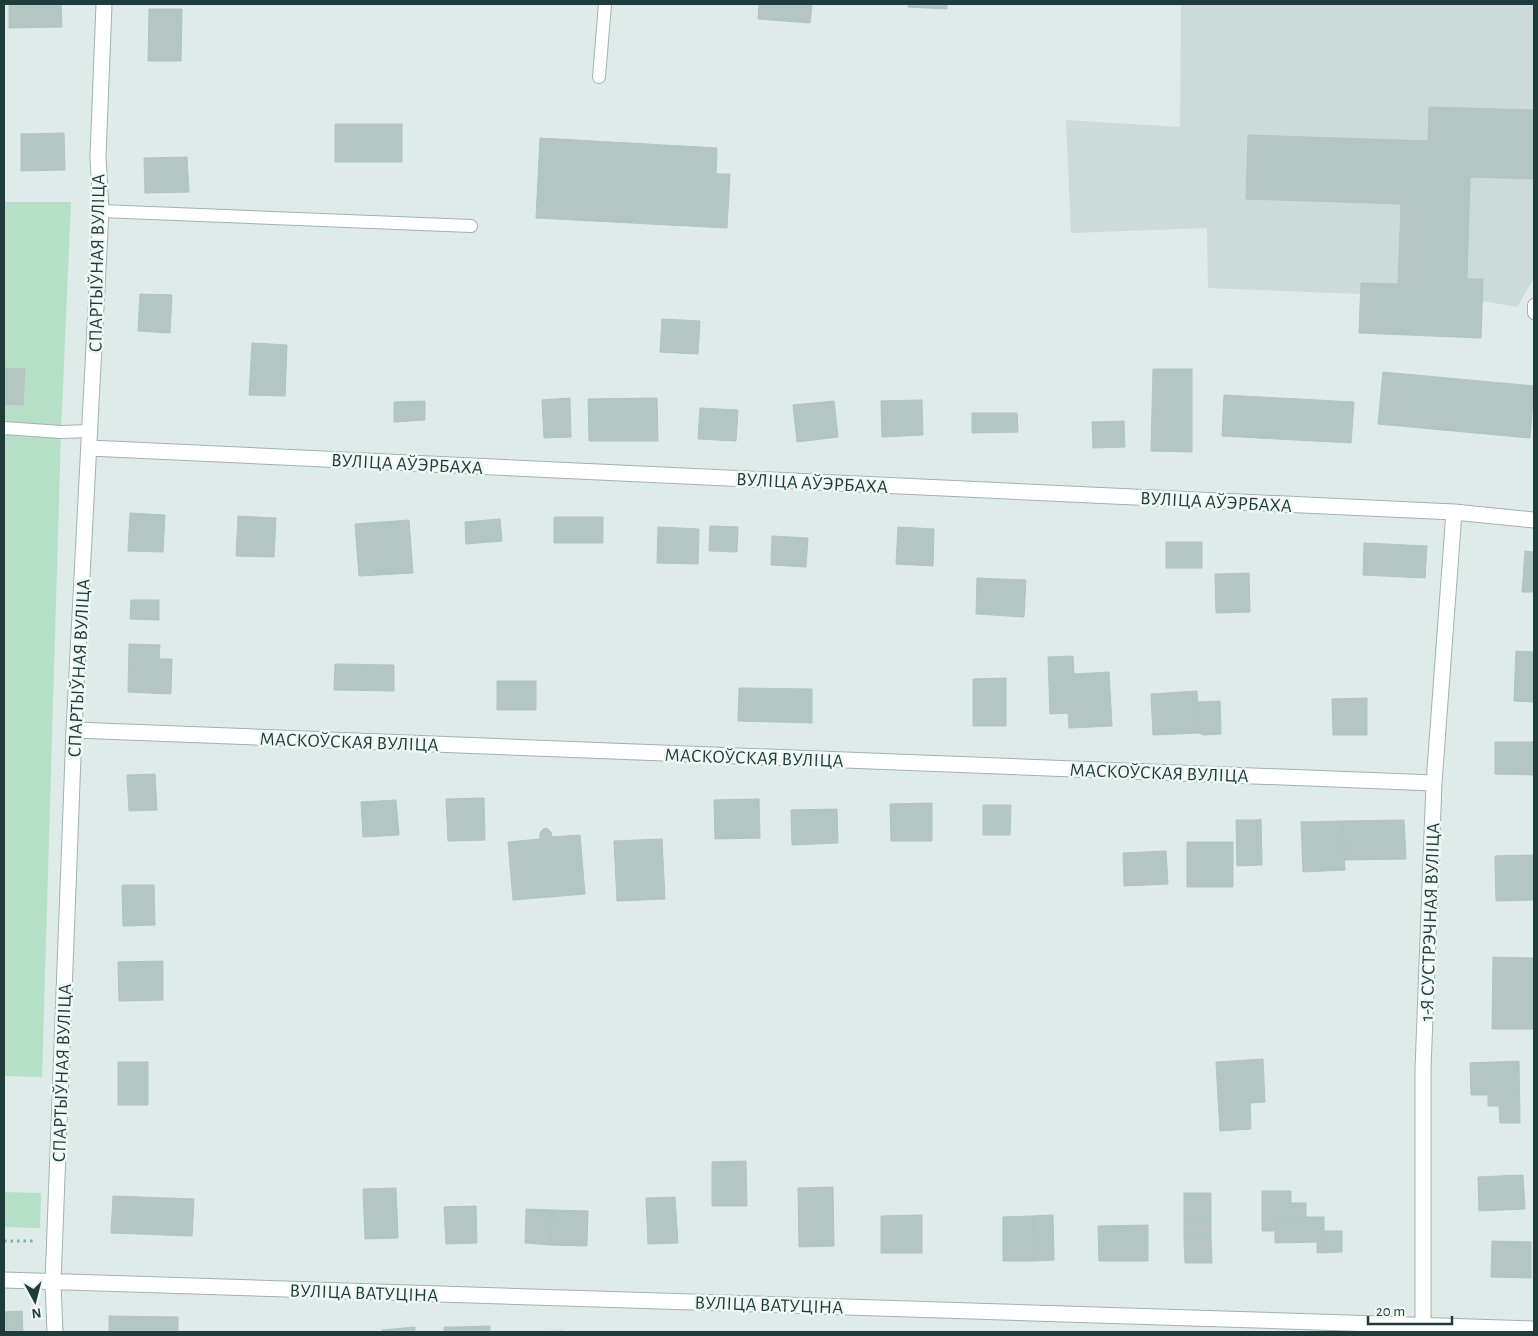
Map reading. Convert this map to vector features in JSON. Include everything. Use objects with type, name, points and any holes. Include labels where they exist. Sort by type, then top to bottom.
[{"type":"street","name":"СПАРТЫЎНАЯ ВУЛІЦА","points":[[55,1332],[53,1283],[74,730],[101,211],[98,157],[104,4]]},
{"type":"street","name":"ВУЛІЦА АЎЭРБАХА","points":[[89,448],[1454,512],[1534,520]]},
{"type":"street","name":"1-Я СУСТРЭЧНАЯ ВУЛІЦА","points":[[1423,1328],[1423,1069],[1434,783],[1454,512]]},
{"type":"street","name":"МАСКОЎСКАЯ ВУЛІЦА","points":[[74,730],[1434,783]]},
{"type":"street","name":"ВУЛІЦА ВАТУЦІНА","points":[[4,1280],[1423,1328],[1534,1329]]},
{"type":"lane","points":[[599,77],[605,4]]},
{"type":"lane","points":[[101,211],[471,226]]},
{"type":"lane","points":[[1534,305],[1534,313]]},
{"type":"lane","points":[[4,428],[61,432],[90,431]]},
{"type":"path","points":[[4,1241],[55,1242]]},
{"type":"shaded area","points":[[1181,4],[1534,4],[1534,278],[1517,307],[1482,301],[1481,338],[1359,333],[1360,294],[1208,288],[1207,228],[1071,233],[1066,120],[1180,127]]},
{"type":"green space","points":[[4,198],[6,202],[71,202],[61,432],[42,1077],[4,1076]]},
{"type":"green space","points":[[4,1192],[41,1193],[40,1228],[4,1227]]},
{"type":"building","points":[[9,4],[61,4],[62,27],[9,28]]},
{"type":"building","points":[[759,4],[812,4],[810,23],[758,19]]},
{"type":"building","points":[[908,4],[947,4],[947,9],[908,7]]},
{"type":"building","points":[[149,9],[182,9],[181,61],[148,61]]},
{"type":"building","points":[[1429,107],[1534,110],[1534,179],[1470,177],[1467,279],[1483,279],[1481,338],[1359,333],[1361,283],[1398,284],[1401,204],[1246,199],[1248,135],[1428,141]]},
{"type":"building","points":[[335,124],[402,124],[402,162],[335,162]]},
{"type":"building","points":[[64,133],[65,170],[21,171],[21,134]]},
{"type":"building","points":[[540,138],[717,148],[716,174],[730,174],[727,228],[536,218]]},
{"type":"building","points":[[187,157],[189,192],[145,193],[144,158]]},
{"type":"building","points":[[140,294],[172,295],[170,333],[138,331]]},
{"type":"building","points":[[662,319],[700,321],[698,354],[660,352]]},
{"type":"building","points":[[252,343],[287,345],[285,396],[249,395]]},
{"type":"building","points":[[4,368],[25,369],[23,405],[4,404]]},
{"type":"building","points":[[1153,369],[1192,369],[1192,452],[1151,451]]},
{"type":"building","points":[[1383,372],[1534,386],[1530,438],[1378,424]]},
{"type":"building","points":[[1224,395],[1354,402],[1351,443],[1222,436]]},
{"type":"building","points":[[570,398],[571,437],[544,438],[542,400]]},
{"type":"building","points":[[657,398],[658,441],[589,441],[588,399]]},
{"type":"building","points":[[922,400],[923,435],[882,437],[881,401]]},
{"type":"building","points":[[425,401],[425,420],[394,422],[394,402]]},
{"type":"building","points":[[834,401],[838,437],[797,442],[793,405]]},
{"type":"building","points":[[700,408],[738,410],[736,441],[698,439]]},
{"type":"building","points":[[972,413],[1017,413],[1018,432],[972,433]]},
{"type":"building","points":[[1124,421],[1125,447],[1093,448],[1092,422]]},
{"type":"building","points":[[130,513],[165,515],[163,552],[128,551]]},
{"type":"building","points":[[238,516],[276,518],[274,557],[236,556]]},
{"type":"building","points":[[554,517],[603,517],[603,543],[554,543]]},
{"type":"building","points":[[500,519],[502,541],[466,544],[465,522]]},
{"type":"building","points":[[409,520],[413,573],[359,576],[355,524]]},
{"type":"building","points":[[710,526],[738,527],[737,552],[709,551]]},
{"type":"building","points":[[658,527],[699,529],[698,564],[657,563]]},
{"type":"building","points":[[898,527],[934,529],[933,566],[896,564]]},
{"type":"building","points":[[772,536],[808,538],[806,567],[771,565]]},
{"type":"building","points":[[1166,542],[1202,542],[1202,568],[1166,568]]},
{"type":"building","points":[[1364,543],[1427,546],[1425,578],[1363,575]]},
{"type":"building","points":[[1525,551],[1534,552],[1534,592],[1522,592]]},
{"type":"building","points":[[1249,573],[1250,612],[1216,613],[1215,574]]},
{"type":"building","points":[[977,578],[1026,580],[1024,617],[976,614]]},
{"type":"building","points":[[131,600],[159,600],[159,620],[130,619]]},
{"type":"building","points":[[129,644],[160,645],[159,659],[172,659],[171,694],[128,692]]},
{"type":"building","points":[[1516,651],[1534,652],[1534,702],[1514,701]]},
{"type":"building","points":[[1073,656],[1074,674],[1109,672],[1112,726],[1069,728],[1068,713],[1050,714],[1048,657]]},
{"type":"building","points":[[335,664],[394,665],[394,691],[334,690]]},
{"type":"building","points":[[1006,678],[1006,726],[973,726],[973,679]]},
{"type":"building","points":[[497,681],[536,681],[536,710],[497,710]]},
{"type":"building","points":[[739,688],[812,689],[812,723],[738,721]]},
{"type":"building","points":[[1197,691],[1199,733],[1153,735],[1151,694]]},
{"type":"building","points":[[1367,698],[1367,735],[1333,735],[1332,699]]},
{"type":"building","points":[[1220,701],[1221,734],[1204,735],[1199,733],[1197,702]]},
{"type":"building","points":[[1495,742],[1534,742],[1534,775],[1495,774]]},
{"type":"building","points":[[155,774],[157,810],[129,811],[127,775]]},
{"type":"building","points":[[484,798],[485,840],[448,841],[446,799]]},
{"type":"building","points":[[759,799],[760,838],[715,839],[714,800]]},
{"type":"building","points":[[396,800],[399,835],[363,837],[361,802]]},
{"type":"building","points":[[932,803],[932,841],[891,841],[890,804]]},
{"type":"building","points":[[983,805],[1011,805],[1010,835],[983,835]]},
{"type":"building","points":[[837,809],[838,843],[792,845],[791,810]]},
{"type":"building","points":[[1261,819],[1262,865],[1258,865],[1257,820]]},
{"type":"building","points":[[1236,820],[1257,820],[1258,865],[1237,866]]},
{"type":"building","points":[[1404,820],[1406,859],[1344,860],[1343,821]]},
{"type":"building","points":[[1343,821],[1345,870],[1303,872],[1301,822]]},
{"type":"building","points":[[547,828],[551,832],[552,837],[580,835],[585,894],[513,900],[508,842],[540,839],[540,833],[543,829]]},
{"type":"building","points":[[662,839],[665,899],[617,901],[614,841]]},
{"type":"building","points":[[1187,842],[1233,842],[1233,887],[1187,887]]},
{"type":"building","points":[[1166,851],[1168,884],[1124,886],[1123,853]]},
{"type":"building","points":[[1534,855],[1534,900],[1496,901],[1495,856]]},
{"type":"building","points":[[122,885],[154,885],[155,925],[123,926]]},
{"type":"building","points":[[1493,957],[1534,958],[1534,1029],[1492,1029]]},
{"type":"building","points":[[163,961],[163,1000],[119,1001],[118,962]]},
{"type":"building","points":[[1263,1059],[1265,1102],[1250,1103],[1251,1129],[1220,1131],[1216,1062]]},
{"type":"building","points":[[1519,1061],[1520,1123],[1500,1123],[1499,1106],[1488,1106],[1488,1095],[1471,1095],[1470,1063]]},
{"type":"building","points":[[118,1062],[148,1062],[148,1105],[118,1105]]},
{"type":"building","points":[[746,1161],[747,1206],[712,1206],[712,1162]]},
{"type":"building","points":[[1523,1175],[1525,1209],[1479,1211],[1478,1177]]},
{"type":"building","points":[[833,1187],[834,1246],[799,1247],[798,1188]]},
{"type":"building","points":[[396,1188],[398,1238],[365,1239],[363,1189]]},
{"type":"building","points":[[1262,1191],[1291,1191],[1291,1203],[1306,1203],[1306,1217],[1275,1217],[1275,1231],[1262,1231]]},
{"type":"building","points":[[1184,1193],[1211,1193],[1211,1217],[1184,1217]]},
{"type":"building","points":[[113,1196],[194,1199],[192,1236],[111,1233]]},
{"type":"building","points":[[675,1197],[678,1243],[648,1244],[646,1198]]},
{"type":"building","points":[[476,1206],[477,1243],[446,1244],[444,1207]]},
{"type":"building","points":[[526,1209],[552,1210],[551,1245],[525,1243]]},
{"type":"building","points":[[552,1210],[588,1211],[587,1246],[551,1245]]},
{"type":"building","points":[[922,1215],[922,1253],[881,1253],[881,1216]]},
{"type":"building","points":[[1053,1215],[1054,1260],[1034,1261],[1033,1216]]},
{"type":"building","points":[[1033,1216],[1034,1261],[1003,1261],[1003,1217]]},
{"type":"building","points":[[1184,1217],[1211,1217],[1211,1238],[1184,1239]]},
{"type":"building","points":[[1275,1217],[1324,1217],[1324,1242],[1275,1243]]},
{"type":"building","points":[[1148,1225],[1148,1261],[1099,1261],[1098,1226]]},
{"type":"building","points":[[1324,1231],[1342,1231],[1342,1252],[1317,1253],[1317,1243],[1324,1242]]},
{"type":"building","points":[[1211,1238],[1212,1263],[1185,1263],[1184,1239]]},
{"type":"building","points":[[1492,1241],[1531,1242],[1531,1278],[1491,1277]]},
{"type":"building","points":[[22,1311],[23,1332],[4,1332],[4,1312]]},
{"type":"building","points":[[109,1316],[178,1317],[178,1332],[109,1332]]},
{"type":"building","points":[[490,1326],[490,1332],[457,1332],[457,1327]]},
{"type":"building","points":[[415,1327],[415,1332],[382,1332],[382,1330]]},
{"type":"building","points":[[444,1327],[457,1327],[457,1332],[444,1332]]},
{"type":"building","points":[[565,1331],[565,1332],[524,1332]]}]
